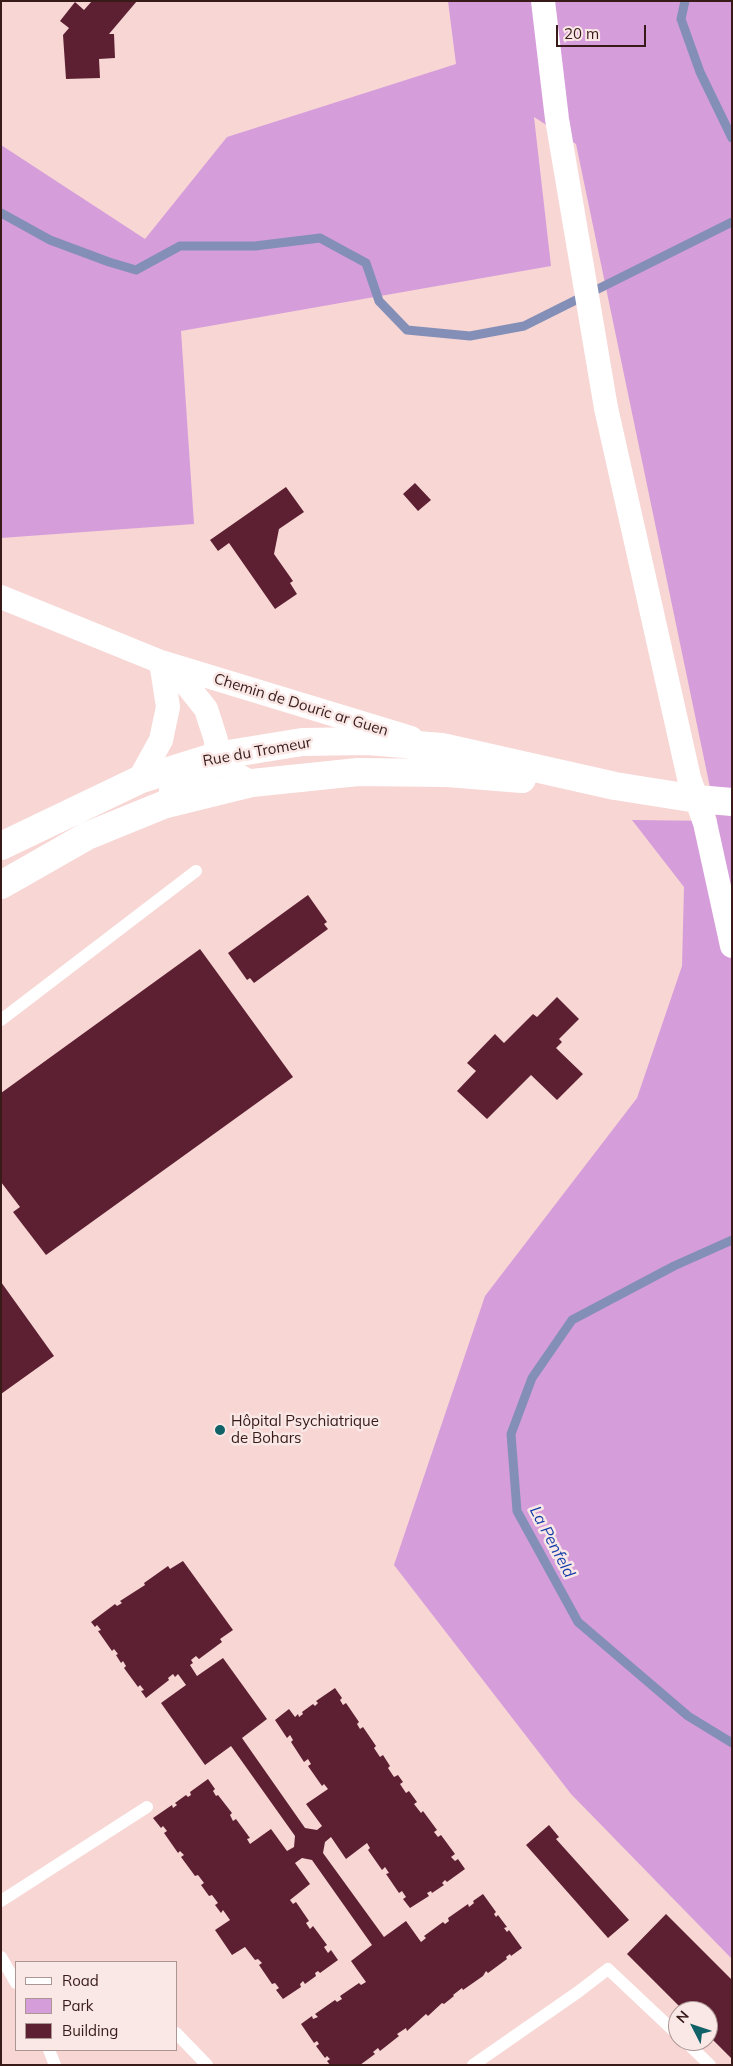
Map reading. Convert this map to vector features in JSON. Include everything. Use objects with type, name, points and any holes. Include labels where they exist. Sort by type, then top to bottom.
[{"type":"main road","name":"Rue du Tromeur","points":[[1,846],[139,780],[216,756],[302,742],[367,741],[442,747],[615,786],[697,799],[732,802]]},
{"type":"main road","name":"Rue du Tromeur","points":[[3,884],[86,836],[154,809],[252,783],[358,772],[447,773],[615,786]]},
{"type":"street","points":[[543,1],[557,119],[606,408],[689,778],[705,823],[732,946]]},
{"type":"street","name":"Chemin de Douric ar Guen","points":[[1,597],[161,662],[442,747]]},
{"type":"street","points":[[139,780],[161,740],[168,707],[161,662]]},
{"type":"street","name":"Chemin de Douric ar Guen","points":[[161,662],[186,684],[206,709],[216,740],[216,756]]},
{"type":"street","points":[[3,884],[38,851],[70,832],[115,810],[172,789],[201,783],[216,756],[230,771],[252,783]]},
{"type":"lane","points":[[1,1020],[196,871]]},
{"type":"lane","points":[[1,1901],[148,1807]]},
{"type":"lane","points":[[8,1963],[15,1980]]},
{"type":"lane","points":[[473,2065],[608,1969],[668,2026]]},
{"type":"lane","points":[[178,2035],[208,2065]]},
{"type":"lane","points":[[49,2051],[55,2065]]},
{"type":"lane","points":[[695,2051],[710,2065]]},
{"type":"green space","points":[[448,1],[732,1],[732,1959],[571,1794],[394,1565],[485,1296],[637,1098],[682,966],[684,887],[632,820],[717,821],[576,144],[534,117],[551,266],[181,331],[194,524],[1,538],[1,145],[145,239],[227,137],[456,64]]},
{"type":"building","points":[[92,1],[137,1],[109,34],[114,34],[115,58],[99,59],[100,78],[66,79],[63,35],[69,28],[60,21],[75,2],[84,10]]},
{"type":"building","points":[[415,483],[431,500],[418,511],[403,494]]},
{"type":"building","points":[[286,487],[304,512],[279,529],[274,554],[293,581],[290,583],[297,594],[275,609],[229,543],[218,551],[210,540]]},
{"type":"building","points":[[308,895],[327,922],[324,924],[328,929],[254,983],[250,978],[247,980],[228,953]]},
{"type":"building","points":[[200,949],[293,1077],[46,1255],[13,1212],[20,1207],[1,1182],[1,1093]]},
{"type":"building","points":[[557,997],[579,1019],[559,1039],[562,1042],[556,1048],[583,1074],[557,1100],[531,1075],[487,1119],[457,1091],[476,1071],[467,1063],[495,1034],[504,1043],[533,1014],[537,1017]]},
{"type":"building","points":[[1,1282],[54,1356],[1,1394]]},
{"type":"building","points":[[183,1561],[233,1630],[220,1639],[222,1642],[199,1659],[196,1656],[191,1660],[193,1663],[190,1665],[197,1676],[223,1658],[267,1719],[242,1738],[305,1828],[317,1830],[322,1826],[306,1804],[328,1789],[324,1784],[322,1786],[308,1766],[311,1764],[308,1759],[304,1762],[291,1742],[293,1740],[290,1735],[287,1738],[275,1720],[289,1709],[295,1717],[298,1714],[299,1717],[303,1714],[302,1712],[313,1704],[315,1706],[318,1703],[316,1701],[335,1688],[342,1698],[340,1700],[343,1705],[346,1703],[359,1722],[357,1724],[360,1729],[363,1727],[376,1746],[374,1748],[380,1757],[383,1755],[394,1777],[398,1775],[403,1782],[400,1784],[406,1793],[409,1791],[417,1802],[414,1804],[421,1813],[423,1811],[437,1830],[434,1832],[438,1837],[441,1835],[455,1854],[451,1857],[455,1861],[458,1859],[465,1869],[447,1882],[445,1880],[442,1883],[444,1885],[432,1893],[431,1891],[427,1893],[429,1896],[410,1908],[403,1899],[406,1897],[402,1891],[399,1893],[386,1874],[389,1873],[385,1867],[382,1870],[368,1850],[370,1848],[367,1843],[346,1859],[331,1837],[325,1842],[323,1853],[384,1937],[406,1921],[421,1942],[426,1938],[424,1936],[443,1922],[445,1924],[449,1921],[448,1918],[468,1904],[469,1907],[474,1903],[473,1901],[483,1894],[496,1912],[494,1914],[496,1917],[498,1915],[507,1927],[504,1928],[507,1932],[509,1930],[522,1948],[511,1956],[510,1954],[506,1957],[507,1959],[488,1973],[486,1971],[483,1976],[463,1990],[462,1988],[428,2016],[426,2014],[407,2031],[406,2028],[397,2034],[399,2036],[380,2051],[378,2048],[373,2052],[375,2054],[360,2065],[330,2065],[327,2061],[330,2059],[327,2056],[325,2058],[316,2046],[319,2044],[317,2041],[314,2043],[301,2024],[312,2016],[313,2019],[318,2017],[315,2014],[335,2000],[337,2002],[342,1999],[340,1996],[359,1983],[361,1985],[366,1982],[351,1961],[372,1945],[312,1860],[302,1858],[295,1863],[310,1884],[290,1900],[293,1904],[296,1902],[309,1921],[306,1923],[310,1929],[313,1926],[327,1945],[324,1947],[328,1953],[331,1950],[338,1960],[320,1973],[318,1971],[315,1973],[316,1976],[305,1984],[303,1981],[300,1984],[301,1987],[283,1999],[276,1990],[279,1988],[275,1983],[272,1984],[259,1965],[262,1963],[258,1959],[255,1960],[245,1947],[232,1955],[215,1930],[230,1920],[223,1910],[221,1913],[215,1905],[218,1903],[212,1895],[209,1896],[201,1885],[204,1883],[198,1875],[195,1876],[181,1857],[184,1855],[180,1851],[178,1853],[164,1833],[167,1831],[163,1826],[161,1828],[153,1818],[172,1805],[173,1808],[177,1805],[175,1803],[186,1795],[188,1797],[191,1795],[190,1792],[208,1779],[215,1789],[213,1791],[216,1796],[218,1795],[232,1813],[230,1815],[233,1821],[236,1819],[250,1838],[247,1839],[250,1844],[271,1829],[287,1851],[294,1847],[295,1836],[231,1746],[205,1765],[161,1703],[186,1685],[178,1674],[175,1677],[173,1674],[168,1678],[169,1680],[146,1698],[141,1691],[144,1690],[140,1685],[138,1687],[124,1668],[126,1666],[123,1661],[121,1663],[116,1655],[118,1654],[114,1649],[112,1651],[98,1631],[101,1630],[91,1622],[115,1604],[117,1606],[122,1603],[120,1601],[145,1585],[144,1583],[168,1566],[170,1569]]},
{"type":"building","points":[[549,1825],[559,1837],[556,1839],[629,1920],[608,1938],[526,1845]]},
{"type":"building","points":[[666,1914],[732,1980],[732,2059],[718,2045],[718,2001],[674,2001],[627,1954]]},
{"type":"waterway","name":"La Penfeld","points":[[685,1],[681,19],[700,72],[732,138]]},
{"type":"waterway","points":[[1,213],[50,240],[136,270],[180,246],[255,246],[320,238],[366,263],[379,301],[407,330],[470,336],[524,326],[732,222]]},
{"type":"waterway","name":"La Penfeld","points":[[732,1240],[674,1266],[572,1320],[532,1378],[511,1434],[517,1511],[578,1622],[688,1716],[732,1743]]},
{"type":"place","name":"Hôpital Psychiatrique de Bohars","points":[[220,1430]]}]
